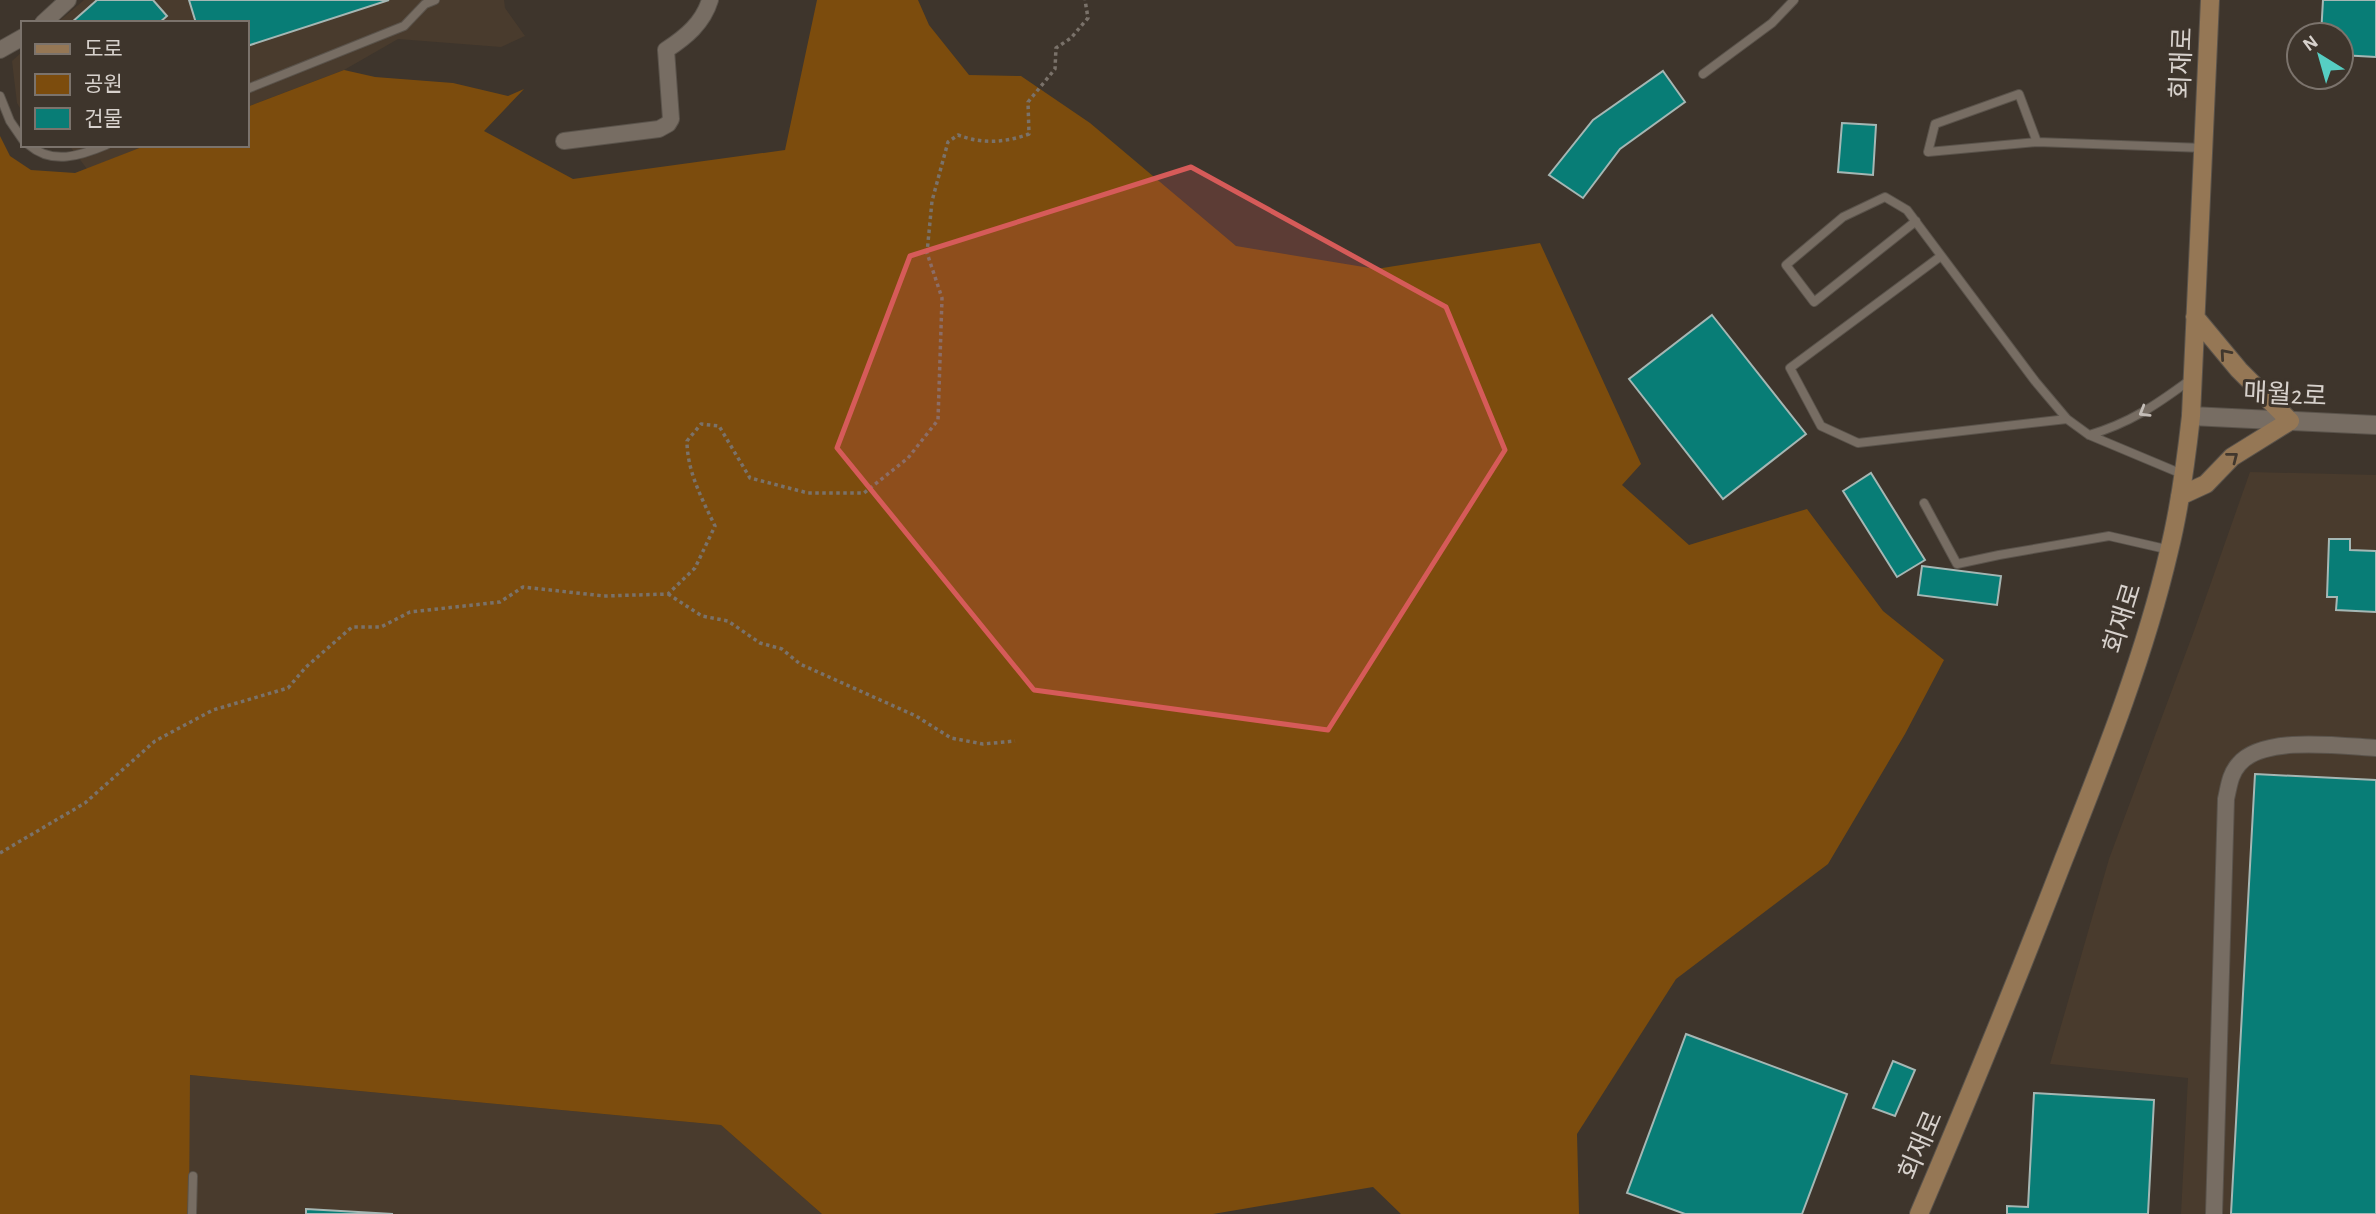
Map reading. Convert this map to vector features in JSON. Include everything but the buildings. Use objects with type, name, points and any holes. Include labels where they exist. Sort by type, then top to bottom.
[{"type":"main road","name":"회재로","points":[[1919,1214],[1991,1046],[2112,737],[2170,550],[2184,475],[2191,416],[2210,0]]},
{"type":"main road","points":[[2180,496],[2206,484],[2232,457],[2290,421],[2239,370],[2195,317]]},
{"type":"street","points":[[45,21],[68,0]]},
{"type":"street","points":[[564,141],[659,129],[668,124],[671,119],[666,50],[698,24],[710,0]]},
{"type":"street","points":[[0,50],[21,38]]},
{"type":"street","name":"매월2로","points":[[2191,416],[2376,425]]},
{"type":"street","points":[[2214,1214],[2226,799],[2230,778],[2239,762],[2255,752],[2269,749],[2299,743],[2376,748]]},
{"type":"lane","points":[[248,89],[404,26],[425,4],[435,0]]},
{"type":"lane","points":[[1703,74],[1772,23],[1794,0]]},
{"type":"lane","points":[[2037,142],[2018,94],[1935,124],[1928,152],[2037,142],[2204,148]]},
{"type":"lane","points":[[0,96],[10,121],[21,137]]},
{"type":"lane","points":[[32,147],[48,156],[66,158],[100,147]]},
{"type":"lane","points":[[1916,221],[1814,302],[1786,265],[1843,217],[1885,197],[1907,210],[1916,221],[2035,381],[2067,419],[2089,435],[2184,475]]},
{"type":"lane","points":[[1941,256],[1790,368],[1821,426],[1858,443],[2067,419]]},
{"type":"lane","points":[[2089,435],[2116,427],[2141,415],[2192,378]]},
{"type":"lane","points":[[1924,503],[1957,564],[2109,536],[2170,550]]},
{"type":"lane","points":[[192,1214],[193,1176]]},
{"type":"path","points":[[668,594],[695,568],[715,526],[699,493],[687,457],[687,440],[701,424],[719,426],[750,478],[808,493],[864,493],[908,458],[938,420],[942,299],[927,253],[932,201],[948,142],[958,135],[976,142],[1011,141],[1029,134],[1028,102],[1055,69],[1056,48],[1072,38],[1088,18],[1085,0]]},
{"type":"path","points":[[0,853],[85,803],[155,741],[213,710],[288,688],[306,667],[352,627],[381,627],[410,612],[500,602],[523,587],[604,596],[668,594],[702,616],[728,621],[760,643],[782,649],[800,664],[916,716],[951,738],[983,744],[1015,741]]},
{"type":"highlighted area","points":[[1191,167],[1446,307],[1505,450],[1328,730],[1034,690],[837,448],[910,256]]},
{"type":"shaded area","points":[[84,0],[504,0],[505,8],[525,36],[501,47],[398,39],[344,70],[248,107],[248,21],[59,21]]},
{"type":"shaded area","points":[[21,53],[21,110],[17,103],[12,61]]},
{"type":"shaded area","points":[[70,147],[142,147],[87,169]]},
{"type":"shaded area","points":[[2250,472],[2376,475],[2376,1214],[2181,1214],[2188,1078],[2050,1064],[2109,859]]},
{"type":"shaded area","points":[[189,1075],[721,1125],[822,1214],[187,1214]]},
{"type":"green space","points":[[817,0],[918,0],[929,25],[969,75],[1021,76],[1090,123],[1236,246],[1376,269],[1540,243],[1641,464],[1622,485],[1689,545],[1807,509],[1883,611],[1944,660],[1905,734],[1828,864],[1676,979],[1577,1134],[1579,1214],[1401,1214],[1373,1187],[1213,1214],[822,1214],[721,1125],[190,1075],[189,1214],[0,1214],[0,136],[10,156],[31,170],[75,173],[142,147],[248,147],[248,107],[344,70],[375,77],[453,83],[508,96],[524,89],[484,131],[573,179],[785,150]]}]
